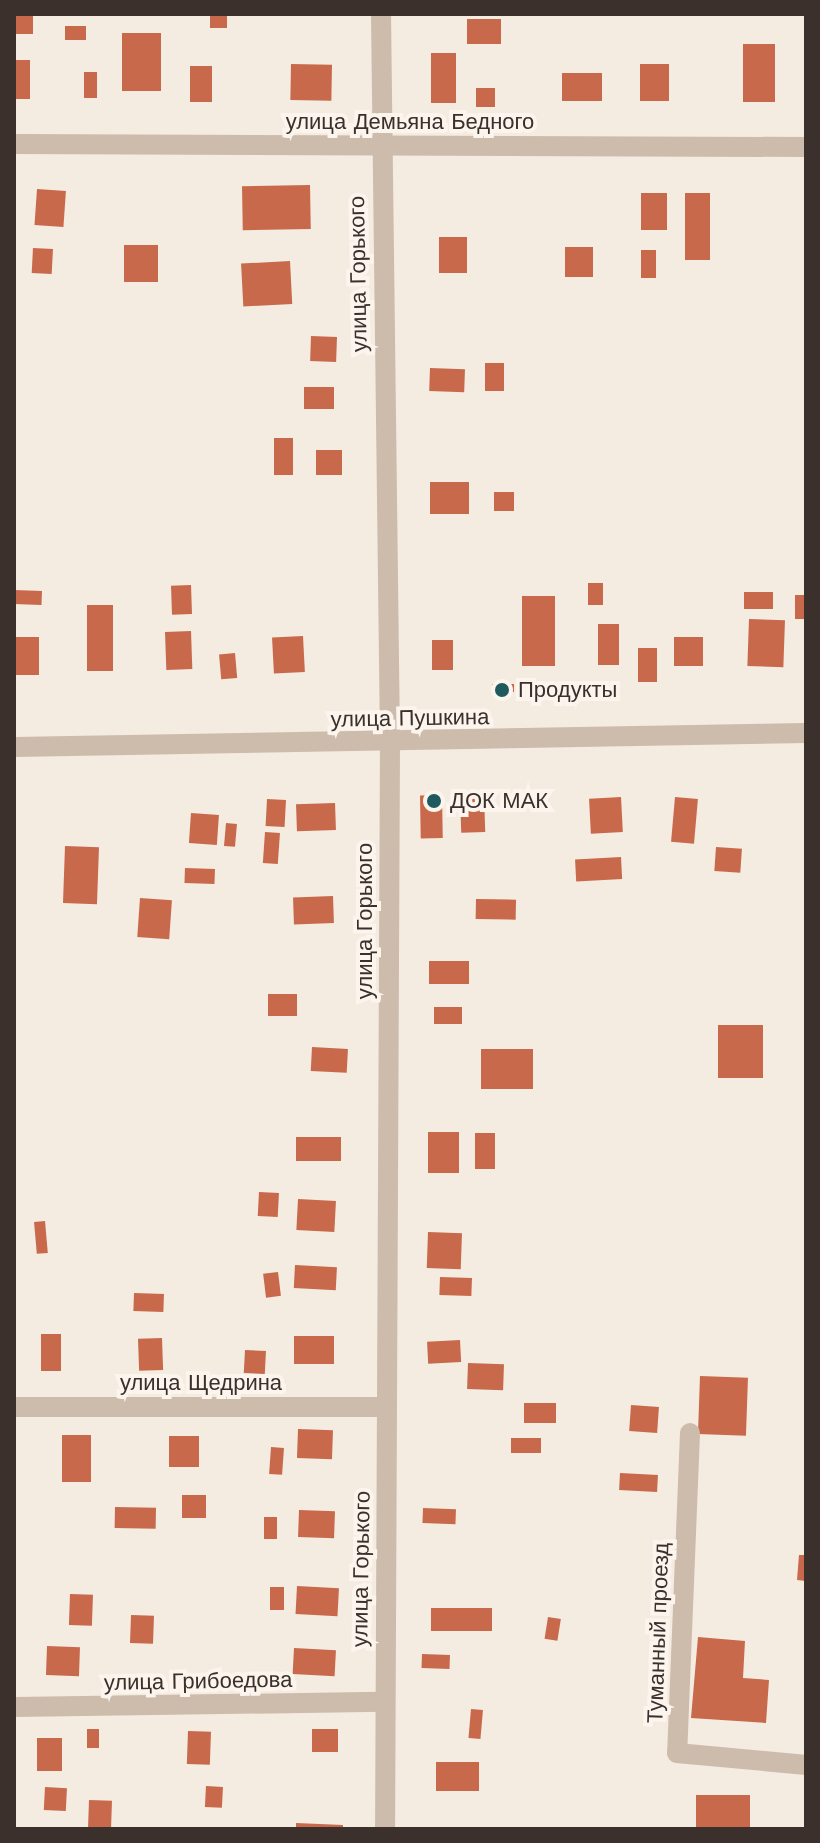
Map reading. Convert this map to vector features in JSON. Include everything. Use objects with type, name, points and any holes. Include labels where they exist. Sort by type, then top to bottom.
[{"type":"street","name":"улица Горького","points":[[381,14],[380,147],[390,743],[383,1702],[385,1829]]},
{"type":"street","name":"улица Демьяна Бедного","points":[[14,144],[806,147]]},
{"type":"street","name":"улица Пушкина","points":[[14,747],[390,743],[806,733]]},
{"type":"street","name":"улица Щедрина","points":[[14,1407],[387,1407]]},
{"type":"street","name":"Туманный проезд","points":[[690,1433],[677,1753],[806,1765]]},
{"type":"street","name":"улица Грибоедова","points":[[14,1707],[383,1702]]},
{"type":"building","points":[[14,14],[33,14],[33,34],[14,34]]},
{"type":"building","points":[[210,14],[227,14],[227,28],[210,28]]},
{"type":"building","points":[[467,19],[501,19],[501,44],[467,44]]},
{"type":"building","points":[[65,26],[86,26],[86,40],[65,40]]},
{"type":"building","points":[[122,33],[161,33],[161,91],[122,91]]},
{"type":"building","points":[[743,44],[775,44],[775,102],[743,102]]},
{"type":"building","points":[[431,53],[456,53],[456,103],[431,103]]},
{"type":"building","points":[[14,60],[30,60],[30,99],[14,99]]},
{"type":"building","points":[[291,64],[332,65],[331,101],[290,100]]},
{"type":"building","points":[[640,64],[669,64],[669,101],[640,101]]},
{"type":"building","points":[[190,66],[212,66],[212,102],[190,102]]},
{"type":"building","points":[[84,72],[97,72],[97,98],[84,98]]},
{"type":"building","points":[[562,73],[602,73],[602,101],[562,101]]},
{"type":"building","points":[[476,88],[495,88],[495,107],[476,107]]},
{"type":"building","points":[[310,185],[311,229],[243,230],[242,186]]},
{"type":"building","points":[[37,189],[66,191],[63,227],[34,225]]},
{"type":"building","points":[[641,193],[667,193],[667,230],[641,230]]},
{"type":"building","points":[[685,193],[710,193],[710,260],[685,260]]},
{"type":"building","points":[[439,237],[467,237],[467,273],[439,273]]},
{"type":"building","points":[[124,245],[158,245],[158,282],[124,282]]},
{"type":"building","points":[[565,247],[593,247],[593,277],[565,277]]},
{"type":"building","points":[[33,248],[53,249],[52,274],[32,273]]},
{"type":"building","points":[[641,250],[656,250],[656,278],[641,278]]},
{"type":"building","points":[[290,261],[292,304],[243,307],[241,264]]},
{"type":"building","points":[[311,336],[337,337],[336,362],[310,361]]},
{"type":"building","points":[[485,363],[504,363],[504,391],[485,391]]},
{"type":"building","points":[[430,368],[465,369],[464,392],[429,391]]},
{"type":"building","points":[[304,387],[334,387],[334,409],[304,409]]},
{"type":"building","points":[[274,438],[293,438],[293,475],[274,475]]},
{"type":"building","points":[[316,450],[342,450],[342,475],[316,475]]},
{"type":"building","points":[[430,482],[469,482],[469,514],[430,514]]},
{"type":"building","points":[[494,492],[514,492],[514,511],[494,511]]},
{"type":"building","points":[[588,583],[603,583],[603,605],[588,605]]},
{"type":"building","points":[[191,585],[192,614],[172,615],[171,586]]},
{"type":"building","points":[[14,590],[42,591],[41,605],[14,604]]},
{"type":"building","points":[[744,592],[773,592],[773,609],[744,609]]},
{"type":"building","points":[[795,595],[806,595],[806,619],[795,619]]},
{"type":"building","points":[[522,596],[555,596],[555,666],[522,666]]},
{"type":"building","points":[[87,605],[113,605],[113,671],[87,671]]},
{"type":"building","points":[[749,619],[785,620],[783,667],[747,666]]},
{"type":"building","points":[[598,624],[619,624],[619,665],[598,665]]},
{"type":"building","points":[[191,631],[192,669],[166,670],[165,632]]},
{"type":"building","points":[[303,636],[305,672],[274,674],[272,638]]},
{"type":"building","points":[[14,637],[39,637],[39,675],[14,675]]},
{"type":"building","points":[[674,637],[703,637],[703,666],[674,666]]},
{"type":"building","points":[[432,640],[453,640],[453,670],[432,670]]},
{"type":"building","points":[[638,648],[657,648],[657,682],[638,682]]},
{"type":"building","points":[[235,653],[237,678],[221,679],[219,654]]},
{"type":"building","points":[[492,684],[514,684],[514,692],[492,692]]},
{"type":"building","points":[[420,795],[442,795],[443,838],[421,838]]},
{"type":"building","points":[[484,796],[485,832],[461,833],[460,797]]},
{"type":"building","points":[[621,797],[623,832],[591,834],[589,799]]},
{"type":"building","points":[[675,797],[698,799],[694,844],[671,842]]},
{"type":"building","points":[[267,799],[286,800],[285,827],[266,826]]},
{"type":"building","points":[[335,803],[336,830],[297,831],[296,804]]},
{"type":"building","points":[[191,813],[219,815],[217,845],[189,843]]},
{"type":"building","points":[[226,823],[237,824],[235,847],[224,846]]},
{"type":"building","points":[[265,832],[280,833],[278,864],[263,863]]},
{"type":"building","points":[[65,846],[99,847],[97,904],[63,903]]},
{"type":"building","points":[[716,847],[742,849],[740,873],[714,871]]},
{"type":"building","points":[[621,857],[622,879],[576,881],[575,859]]},
{"type":"building","points":[[185,868],[215,869],[214,884],[184,883]]},
{"type":"building","points":[[333,896],[334,923],[294,924],[293,897]]},
{"type":"building","points":[[140,898],[172,900],[169,939],[137,937]]},
{"type":"building","points":[[476,899],[516,900],[516,920],[476,919]]},
{"type":"building","points":[[429,961],[469,961],[469,984],[429,984]]},
{"type":"building","points":[[268,994],[297,994],[297,1016],[268,1016]]},
{"type":"building","points":[[434,1007],[462,1007],[462,1024],[434,1024]]},
{"type":"building","points":[[718,1025],[763,1025],[763,1078],[718,1078]]},
{"type":"building","points":[[312,1047],[348,1049],[347,1073],[311,1071]]},
{"type":"building","points":[[481,1049],[533,1049],[533,1089],[481,1089]]},
{"type":"building","points":[[428,1132],[459,1132],[459,1173],[428,1173]]},
{"type":"building","points":[[475,1133],[495,1133],[495,1169],[475,1169]]},
{"type":"building","points":[[296,1137],[341,1137],[341,1161],[296,1161]]},
{"type":"building","points":[[259,1192],[279,1193],[278,1217],[258,1216]]},
{"type":"building","points":[[298,1199],[336,1201],[334,1232],[296,1230]]},
{"type":"building","points":[[45,1221],[48,1253],[37,1254],[34,1222]]},
{"type":"building","points":[[428,1232],[462,1233],[461,1269],[427,1268]]},
{"type":"building","points":[[295,1265],[337,1267],[336,1290],[294,1288]]},
{"type":"building","points":[[278,1272],[281,1296],[266,1298],[263,1274]]},
{"type":"building","points":[[440,1277],[472,1278],[471,1296],[439,1295]]},
{"type":"building","points":[[134,1293],[164,1294],[163,1312],[133,1311]]},
{"type":"building","points":[[41,1334],[61,1334],[61,1371],[41,1371]]},
{"type":"building","points":[[294,1336],[334,1336],[334,1364],[294,1364]]},
{"type":"building","points":[[162,1338],[163,1370],[139,1371],[138,1339]]},
{"type":"building","points":[[460,1340],[461,1362],[428,1364],[427,1342]]},
{"type":"building","points":[[245,1350],[266,1351],[265,1374],[244,1373]]},
{"type":"building","points":[[468,1363],[504,1364],[503,1390],[467,1389]]},
{"type":"building","points":[[700,1376],[748,1378],[746,1436],[698,1434]]},
{"type":"building","points":[[524,1403],[556,1403],[556,1423],[524,1423]]},
{"type":"building","points":[[631,1405],[659,1407],[657,1433],[629,1431]]},
{"type":"building","points":[[298,1429],[333,1430],[332,1459],[297,1458]]},
{"type":"building","points":[[62,1435],[91,1435],[91,1482],[62,1482]]},
{"type":"building","points":[[169,1436],[199,1436],[199,1467],[169,1467]]},
{"type":"building","points":[[511,1438],[541,1438],[541,1453],[511,1453]]},
{"type":"building","points":[[271,1447],[284,1448],[282,1475],[269,1474]]},
{"type":"building","points":[[620,1473],[658,1475],[657,1492],[619,1490]]},
{"type":"building","points":[[182,1495],[206,1495],[206,1518],[182,1518]]},
{"type":"building","points":[[115,1507],[156,1508],[156,1529],[115,1528]]},
{"type":"building","points":[[423,1508],[456,1509],[455,1524],[422,1523]]},
{"type":"building","points":[[299,1510],[335,1511],[334,1538],[298,1537]]},
{"type":"building","points":[[264,1517],[277,1517],[277,1539],[264,1539]]},
{"type":"building","points":[[799,1555],[806,1555],[806,1581],[797,1580]]},
{"type":"building","points":[[297,1586],[339,1588],[337,1616],[296,1614]]},
{"type":"building","points":[[270,1587],[284,1587],[284,1610],[270,1610]]},
{"type":"building","points":[[70,1594],[93,1595],[92,1626],[69,1625]]},
{"type":"building","points":[[431,1608],[492,1608],[492,1631],[431,1631]]},
{"type":"building","points":[[131,1615],[154,1616],[153,1644],[130,1643]]},
{"type":"building","points":[[548,1617],[561,1619],[557,1641],[545,1639]]},
{"type":"building","points":[[698,1637],[745,1641],[743,1678],[769,1680],[766,1723],[691,1718]]},
{"type":"building","points":[[47,1646],[80,1647],[79,1676],[46,1675]]},
{"type":"building","points":[[294,1648],[336,1650],[335,1676],[293,1674]]},
{"type":"building","points":[[422,1654],[450,1655],[449,1669],[422,1668]]},
{"type":"building","points":[[471,1709],[483,1710],[480,1739],[468,1738]]},
{"type":"building","points":[[87,1729],[99,1729],[99,1748],[87,1748]]},
{"type":"building","points":[[312,1729],[338,1729],[338,1752],[312,1752]]},
{"type":"building","points":[[188,1731],[211,1732],[210,1765],[187,1764]]},
{"type":"building","points":[[37,1738],[62,1738],[62,1771],[37,1771]]},
{"type":"building","points":[[436,1762],[479,1762],[479,1791],[436,1791]]},
{"type":"building","points":[[206,1786],[223,1787],[222,1808],[205,1807]]},
{"type":"building","points":[[45,1787],[67,1788],[66,1811],[44,1810]]},
{"type":"building","points":[[696,1795],[750,1795],[750,1829],[696,1829]]},
{"type":"building","points":[[89,1800],[112,1801],[111,1829],[88,1829]]},
{"type":"building","points":[[296,1823],[343,1825],[343,1829],[296,1829]]},
{"type":"place","name":"Продукты","points":[[502,690]]},
{"type":"place","name":"ДОК МАК","points":[[434,801]]}]
